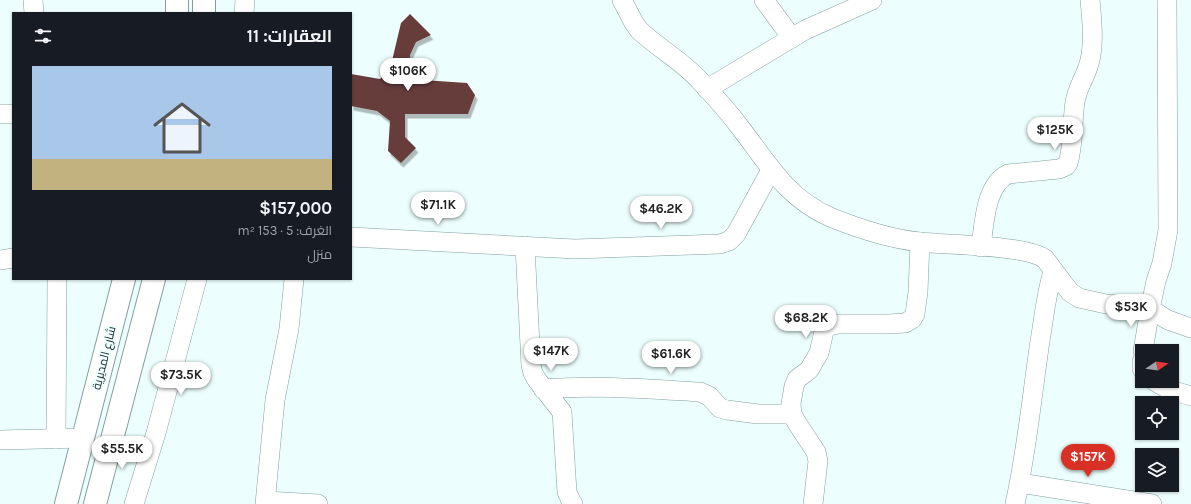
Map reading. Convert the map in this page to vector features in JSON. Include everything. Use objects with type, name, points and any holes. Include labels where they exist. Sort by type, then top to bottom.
[{"type":"main road","points":[[177,0],[177,12]]},
{"type":"main road","points":[[204,0],[204,12]]},
{"type":"main road","name":"شارع المديرية","points":[[66,504],[124,280]]},
{"type":"main road","points":[[95,504],[154,280]]},
{"type":"street","points":[[34,0],[34,12]]},
{"type":"street","points":[[244,12],[245,0]]},
{"type":"street","points":[[622,0],[639,30],[684,66],[708,89],[739,126],[770,170],[788,189],[806,204],[830,217],[891,236],[920,242],[1022,251],[1040,256],[1045,260],[1070,292],[1079,298],[1106,304],[1136,305],[1150,309],[1168,320],[1191,328]]},
{"type":"street","points":[[764,0],[792,38]]},
{"type":"street","points":[[708,89],[805,30],[872,0]]},
{"type":"street","points":[[982,247],[988,204],[992,191],[1002,177],[1008,174],[1059,169],[1066,166],[1068,163],[1075,101],[1079,86],[1089,66],[1091,49],[1090,0]]},
{"type":"street","points":[[1144,344],[1150,309],[1156,281],[1162,263],[1168,230],[1167,0]]},
{"type":"street","points":[[0,114],[12,114]]},
{"type":"street","points":[[352,237],[575,249],[720,244],[726,243],[736,234],[770,170]]},
{"type":"street","points":[[813,504],[818,461],[792,414],[791,404],[794,386],[797,379],[814,364],[819,353],[825,327],[838,324],[905,323],[914,317],[917,308],[920,242]]},
{"type":"street","points":[[525,246],[531,365],[533,373],[543,389],[562,412],[566,492],[570,501],[574,504]]},
{"type":"street","points":[[0,260],[12,258]]},
{"type":"street","points":[[1015,504],[1024,458],[1046,303],[1053,272]]},
{"type":"street","points":[[56,439],[57,280]]},
{"type":"street","points":[[134,504],[156,433],[197,280]]},
{"type":"street","points":[[294,280],[288,336],[275,400],[266,503],[318,504]]},
{"type":"street","points":[[543,389],[564,387],[619,387],[700,392],[709,396],[720,408],[727,410],[758,414],[792,414]]},
{"type":"street","points":[[1166,388],[1191,396]]},
{"type":"street","points":[[0,440],[84,438]]},
{"type":"street","points":[[1020,483],[1152,504]]},
{"type":"building","points":[[410,14],[431,35],[416,42],[410,55],[408,79],[467,83],[475,95],[468,114],[405,114],[405,137],[416,148],[401,163],[388,151],[390,121],[377,111],[352,106],[352,74],[380,79],[386,73],[391,65],[401,23]]}]
